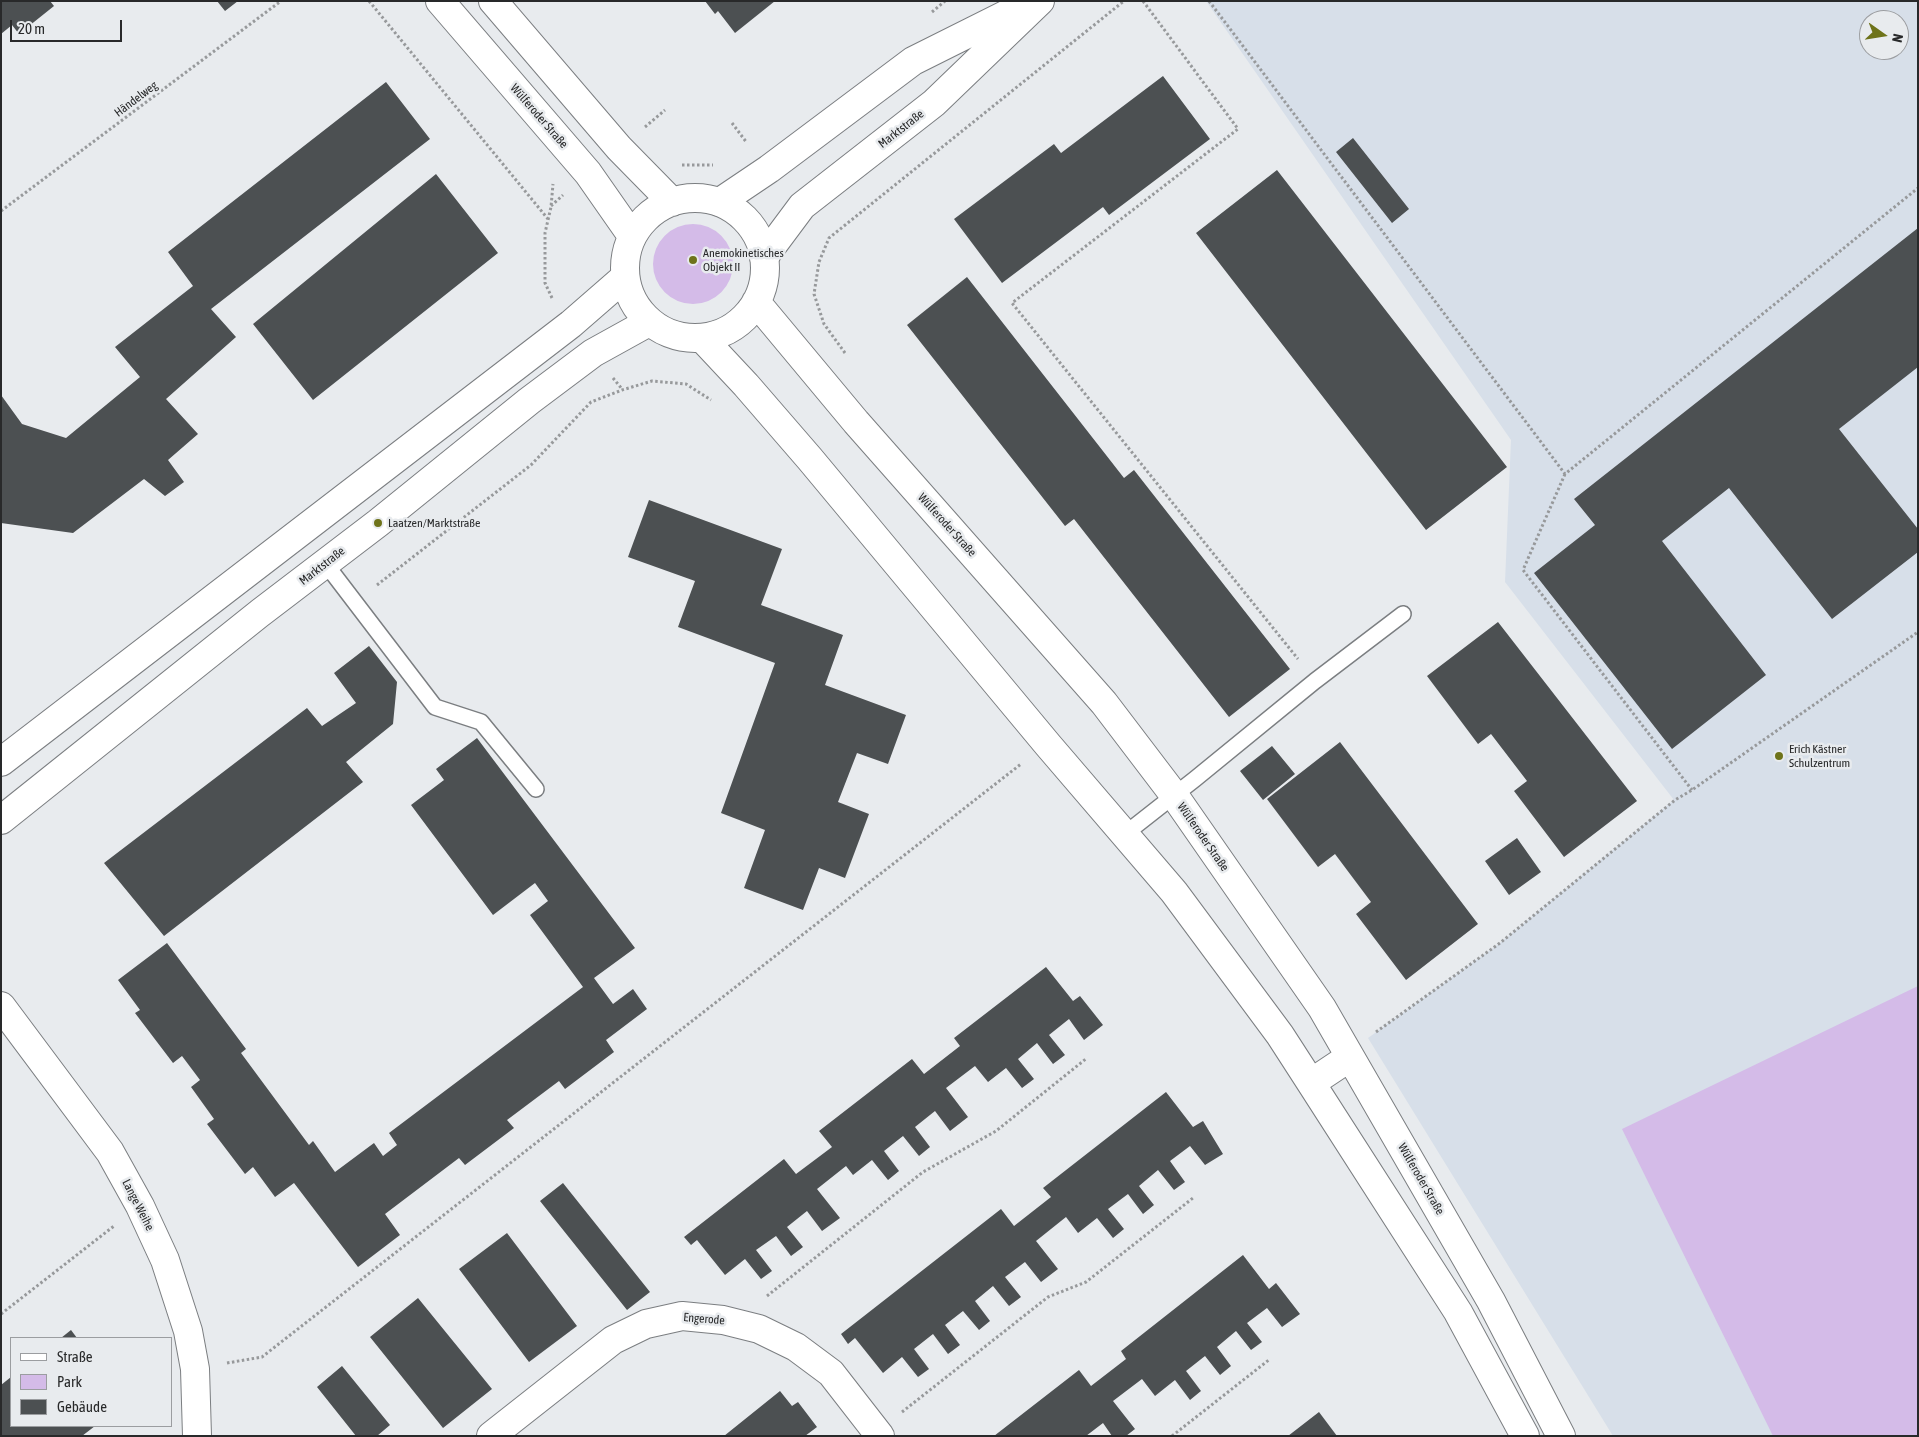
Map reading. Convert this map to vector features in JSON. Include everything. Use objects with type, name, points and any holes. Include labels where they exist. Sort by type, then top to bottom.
[{"type":"street","name":"Wülferoder Straße","points":[[440,1],[588,173],[632,236]]},
{"type":"street","points":[[492,1],[619,148],[672,202]]},
{"type":"street","points":[[720,202],[769,169],[913,61],[1033,1]]},
{"type":"street","name":"Marktstraße","points":[[764,257],[802,206],[934,103],[1040,1]]},
{"type":"street","points":[[692,198],[720,202],[738,212],[751,226],[759,241],[764,257],[763,284],[756,302],[746,316],[733,327],[718,334],[702,338],[687,338],[671,334],[649,322],[633,301],[625,277],[626,255],[632,236],[650,214],[672,202],[692,198]]},
{"type":"street","points":[[1,762],[571,324],[625,277]]},
{"type":"street","name":"Wülferoder Straße","points":[[756,302],[856,422],[1104,703],[1174,795],[1322,1008],[1492,1301],[1561,1436]]},
{"type":"street","name":"Marktstraße","points":[[1,820],[378,523],[529,401],[593,353],[649,322]]},
{"type":"street","points":[[702,338],[746,385],[810,459],[1048,745],[1174,892],[1280,1035],[1311,1083],[1458,1312],[1525,1436]]},
{"type":"street","name":"Lange Weihe","points":[[1,1006],[110,1152],[140,1206],[165,1260],[188,1331],[195,1369],[197,1436]]},
{"type":"street","points":[[1311,1083],[1350,1057]]},
{"type":"street","name":"Engerode","points":[[491,1436],[617,1337],[646,1324],[682,1316],[734,1322],[759,1329],[796,1346],[831,1373],[879,1434]]},
{"type":"lane","points":[[325,563],[435,706],[481,722],[536,789]]},
{"type":"lane","points":[[1125,834],[1315,681],[1403,614]]},
{"type":"path","name":"Händelweg","points":[[1,210],[281,1]]},
{"type":"path","points":[[369,1],[548,219]]},
{"type":"path","points":[[930,13],[945,1]]},
{"type":"path","points":[[849,358],[824,324],[814,294],[819,262],[829,238],[1124,1]]},
{"type":"path","points":[[1143,1],[1238,129],[1012,303],[1315,681]]},
{"type":"path","points":[[1208,1],[1565,474]]},
{"type":"path","points":[[643,129],[665,110]]},
{"type":"path","points":[[732,122],[753,150]]},
{"type":"path","points":[[680,164],[714,165],[722,162]]},
{"type":"path","points":[[1692,790],[1523,570],[1565,474],[1918,188]]},
{"type":"path","points":[[551,207],[545,233],[545,283],[555,302]]},
{"type":"path","points":[[354,603],[531,466],[591,402],[652,381],[686,384],[713,401]]},
{"type":"path","points":[[1350,1057],[1368,1038],[1500,943],[1674,800],[1692,790],[1918,632]]},
{"type":"path","points":[[195,1369],[262,1357],[1048,745]]},
{"type":"path","points":[[734,1322],[923,1172],[996,1131],[1087,1058]]},
{"type":"path","points":[[879,1434],[1048,1297],[1086,1282],[1193,1198]]},
{"type":"path","points":[[1,1314],[140,1206]]},
{"type":"path","points":[[1172,1436],[1270,1359]]},
{"type":"shaded area","name":"Erich Kästner Schulzentrum","points":[[1206,1],[1918,1],[1918,1436],[1613,1436],[1368,1038],[1500,943],[1674,800],[1505,582],[1511,440]]},
{"type":"green space","points":[[685,224],[701,224],[722,235],[733,256],[733,272],[722,293],[701,304],[685,304],[671,298],[659,286],[653,272],[653,256],[659,242],[671,230]]},
{"type":"green space","points":[[1918,986],[1918,1436],[1773,1436],[1622,1129]]},
{"type":"building","points":[[1,1],[50,1],[54,6],[19,34],[12,25],[1,34]]},
{"type":"building","points":[[217,1],[238,1],[225,11]]},
{"type":"building","points":[[705,1],[775,1],[735,33],[718,11],[715,14]]},
{"type":"building","points":[[1163,76],[1210,139],[1109,215],[1103,207],[1002,283],[954,219],[1054,144],[1061,153]]},
{"type":"building","points":[[386,82],[430,139],[211,309],[236,337],[166,399],[198,434],[168,460],[184,482],[165,496],[144,479],[73,533],[1,523],[1,395],[22,424],[66,438],[140,377],[115,347],[193,286],[168,252]]},
{"type":"building","points":[[1353,138],[1409,209],[1392,223],[1336,152]]},
{"type":"building","points":[[1277,170],[1507,467],[1426,530],[1196,233]]},
{"type":"building","points":[[436,174],[498,253],[313,400],[253,324]]},
{"type":"building","points":[[1918,228],[1918,367],[1839,429],[1918,529],[1918,552],[1832,619],[1729,488],[1662,541],[1766,675],[1672,749],[1534,573],[1595,525],[1574,499]]},
{"type":"building","points":[[967,277],[1124,478],[1134,470],[1290,669],[1229,717],[1074,519],[1065,526],[907,325]]},
{"type":"building","points":[[649,500],[782,549],[761,605],[843,635],[825,685],[906,715],[888,764],[857,753],[838,802],[869,814],[845,878],[819,868],[803,910],[744,888],[765,830],[721,813],[775,663],[678,627],[695,581],[628,557]]},
{"type":"building","points":[[1498,622],[1637,801],[1564,857],[1514,791],[1527,781],[1491,734],[1478,744],[1427,676]]},
{"type":"building","points":[[369,646],[397,682],[393,724],[346,762],[363,782],[164,936],[104,863],[307,708],[322,726],[356,703],[334,673]]},
{"type":"building","points":[[477,738],[635,948],[594,978],[613,1004],[633,989],[647,1009],[606,1040],[614,1052],[565,1089],[559,1081],[507,1120],[514,1128],[465,1165],[459,1158],[385,1214],[400,1235],[358,1267],[294,1183],[275,1197],[253,1167],[245,1174],[207,1124],[214,1119],[191,1087],[200,1080],[182,1056],[173,1063],[135,1013],[140,1010],[118,980],[167,943],[246,1049],[241,1053],[309,1145],[313,1141],[335,1172],[374,1143],[383,1156],[397,1145],[389,1133],[583,987],[530,915],[548,901],[535,883],[493,915],[411,805],[444,780],[436,769]]},
{"type":"building","points":[[1340,742],[1478,924],[1406,980],[1356,914],[1371,902],[1335,854],[1318,867],[1267,799]]},
{"type":"building","points":[[1272,746],[1295,774],[1263,800],[1240,771]]},
{"type":"building","points":[[1517,838],[1541,872],[1509,895],[1485,861]]},
{"type":"building","points":[[1046,967],[1073,1001],[1080,996],[1103,1025],[1084,1040],[1069,1019],[1049,1035],[1065,1055],[1053,1064],[1037,1043],[1018,1059],[1034,1079],[1022,1088],[1006,1068],[988,1082],[975,1066],[946,1088],[968,1117],[950,1131],[935,1111],[915,1127],[930,1147],[919,1156],[903,1136],[884,1151],[899,1171],[888,1180],[872,1160],[853,1175],[846,1166],[817,1189],[840,1218],[822,1231],[807,1211],[787,1227],[803,1247],[791,1256],[776,1236],[756,1250],[772,1271],[761,1279],[745,1259],[725,1275],[697,1240],[691,1245],[684,1237],[784,1159],[796,1174],[832,1147],[819,1131],[912,1059],[924,1074],[960,1046],[954,1038]]},
{"type":"building","points":[[1166,1092],[1193,1127],[1203,1121],[1223,1154],[1205,1165],[1190,1146],[1170,1161],[1185,1182],[1174,1190],[1158,1170],[1139,1186],[1154,1205],[1143,1214],[1128,1194],[1108,1209],[1124,1229],[1113,1238],[1097,1218],[1078,1233],[1066,1217],[1036,1241],[1058,1269],[1041,1282],[1025,1262],[1005,1277],[1021,1297],[1009,1306],[993,1286],[975,1301],[990,1321],[979,1330],[963,1311],[945,1325],[960,1345],[948,1354],[933,1334],[914,1349],[929,1369],[918,1377],[902,1357],[883,1373],[855,1338],[848,1344],[841,1334],[1001,1209],[1014,1226],[1051,1197],[1043,1188]]},
{"type":"building","points":[[563,1183],[650,1292],[627,1310],[540,1201]]},
{"type":"building","points":[[507,1233],[577,1326],[529,1362],[459,1269]]},
{"type":"building","points":[[1243,1255],[1269,1289],[1276,1283],[1300,1314],[1282,1327],[1267,1308],[1247,1323],[1262,1342],[1251,1350],[1236,1331],[1217,1347],[1231,1366],[1220,1375],[1205,1356],[1186,1371],[1201,1391],[1190,1400],[1175,1380],[1155,1396],[1142,1379],[1113,1401],[1135,1429],[1126,1436],[1112,1436],[1103,1423],[1086,1436],[994,1436],[1079,1370],[1091,1386],[1126,1359],[1121,1351]]},
{"type":"building","points":[[418,1298],[492,1389],[443,1428],[370,1337]]},
{"type":"building","points":[[71,1330],[76,1337],[62,1337]]},
{"type":"building","points":[[342,1366],[390,1425],[377,1436],[356,1436],[317,1387]]},
{"type":"building","points":[[10,1378],[10,1427],[94,1427],[82,1436],[1,1436],[1,1385]]},
{"type":"building","points":[[780,1391],[792,1406],[798,1402],[817,1427],[805,1436],[724,1436]]},
{"type":"building","points":[[1319,1412],[1337,1436],[1288,1436]]},
{"type":"place","name":"Anemokinetisches Objekt II","points":[[693,260]]},
{"type":"place","name":"Laatzen/Marktstraße","points":[[378,523]]},
{"type":"place","name":"Erich Kästner Schulzentrum","points":[[1779,756]]}]
